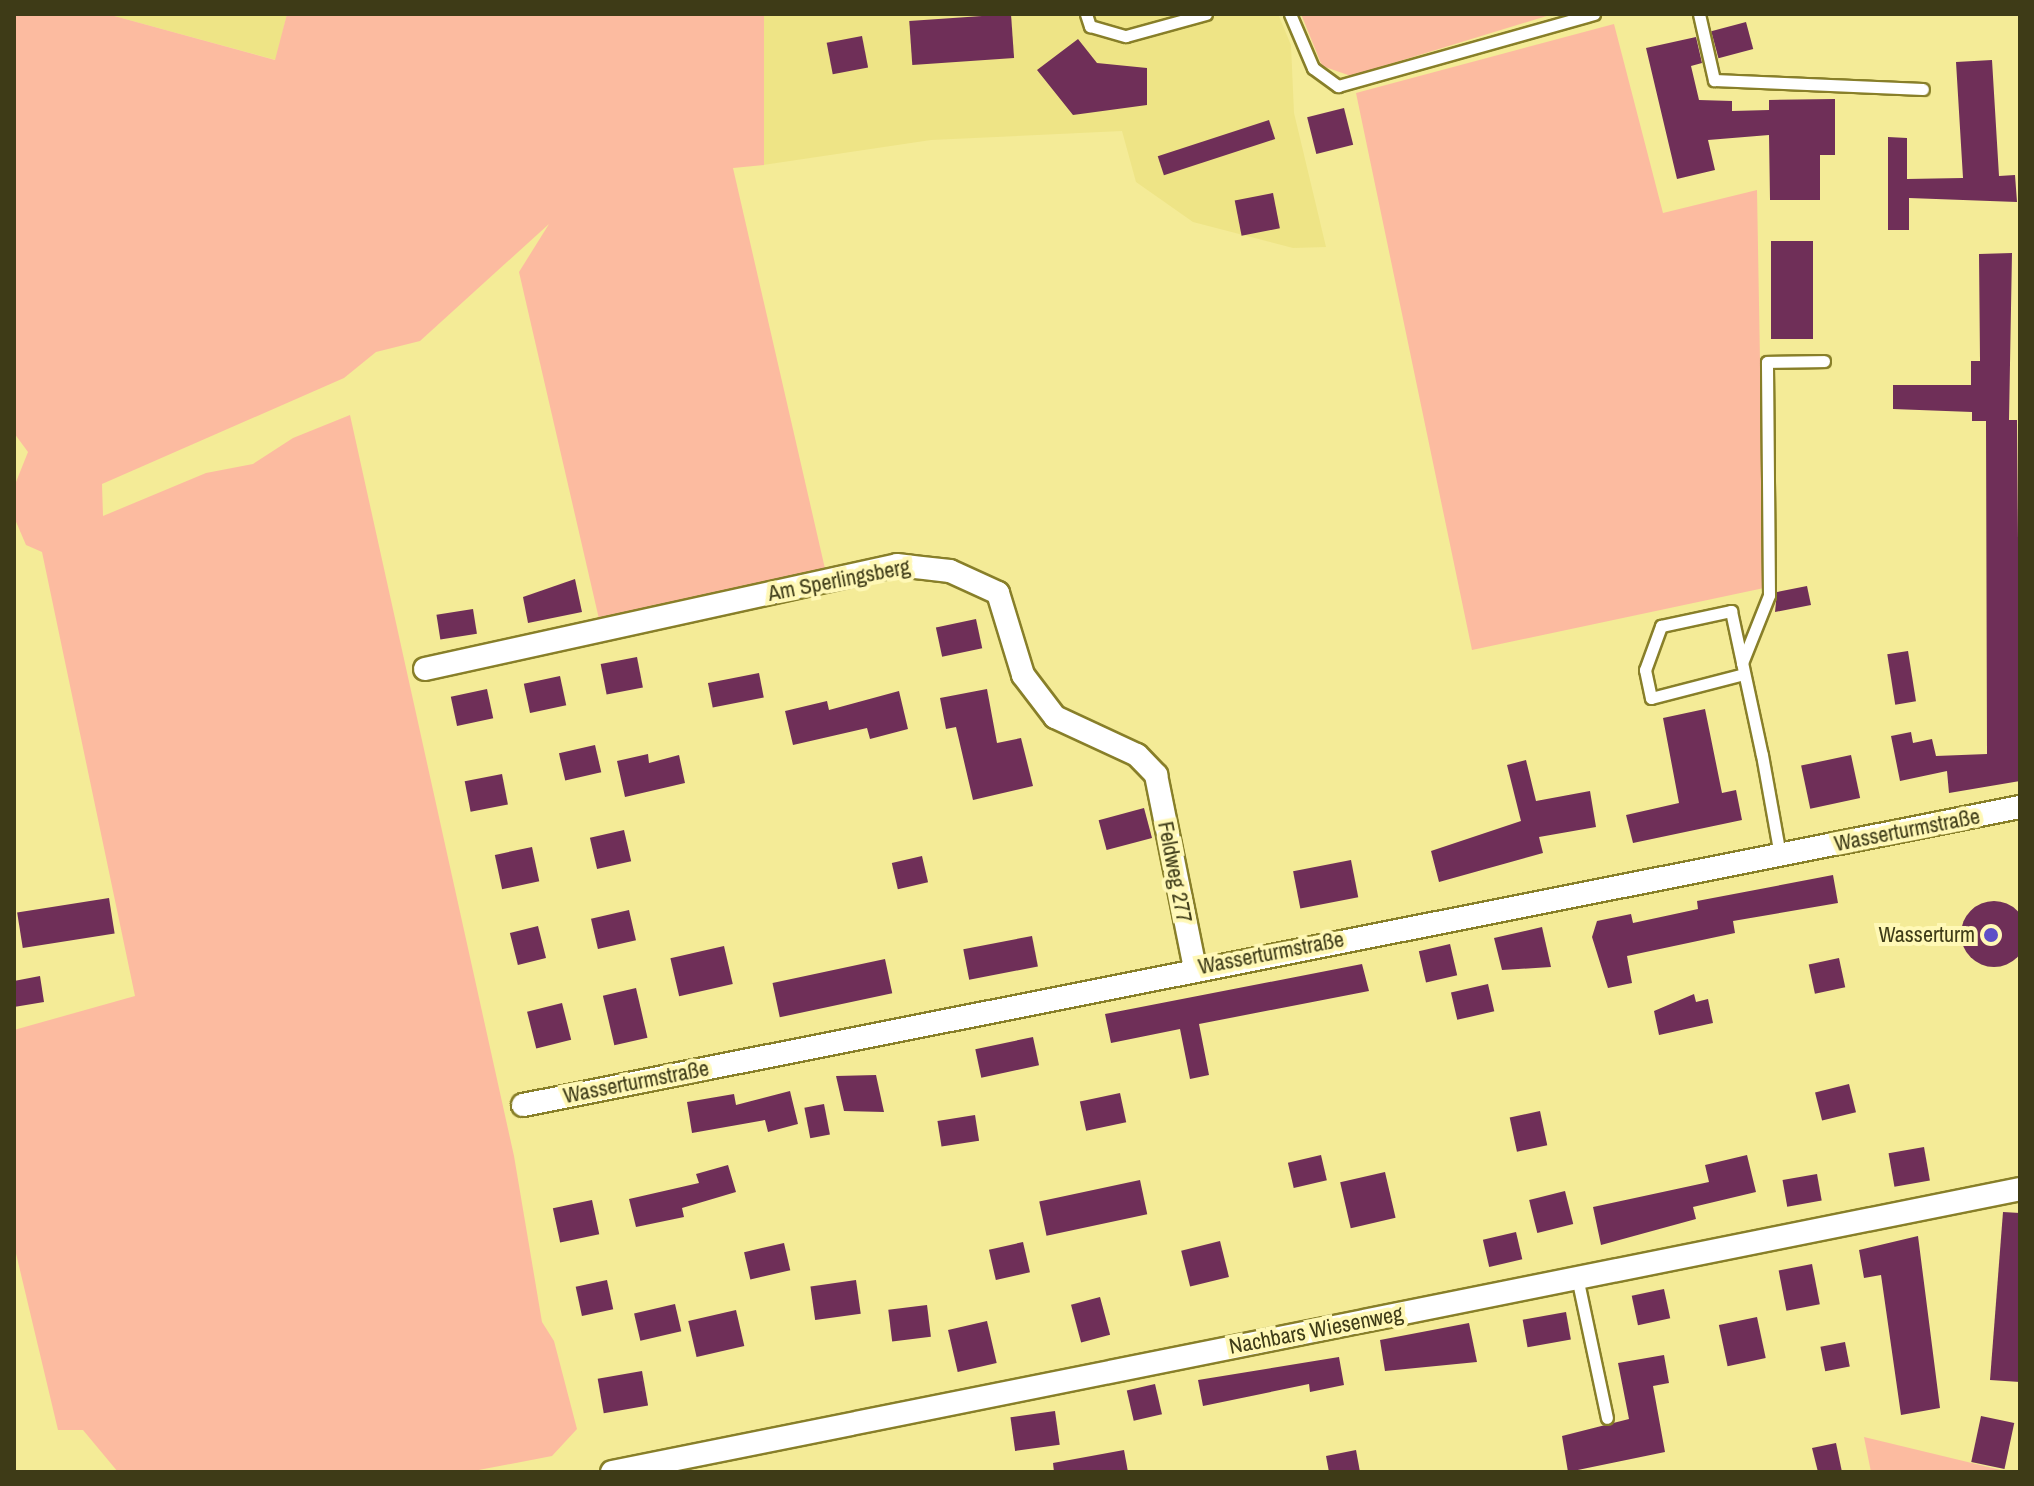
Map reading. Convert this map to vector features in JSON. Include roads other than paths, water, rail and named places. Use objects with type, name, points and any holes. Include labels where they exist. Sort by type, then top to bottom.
[{"type":"street","name":"Am Sperlingsberg","points":[[425,669],[923,564],[998,593],[1036,698],[1055,717],[1137,755],[1156,775]]},
{"type":"street","name":"Feldweg 277","points":[[1156,775],[1195,968]]},
{"type":"street","name":"Wasserturmstraße","points":[[523,1105],[1195,968],[2020,807]]},
{"type":"street","name":"Nachbars Wiesenweg","points":[[612,1472],[2020,1189]]},
{"type":"lane","points":[[1086,14],[1090,26],[1126,36],[1206,14]]},
{"type":"lane","points":[[1290,14],[1313,68],[1338,86],[1594,14]]},
{"type":"lane","points":[[1699,14],[1714,80],[1923,89]]},
{"type":"lane","points":[[1743,669],[1769,595],[1767,362],[1824,361]]},
{"type":"lane","points":[[1743,669],[1651,698],[1645,670],[1661,626],[1731,611],[1743,669],[1780,855]]},
{"type":"lane","points":[[1576,1277],[1607,1418]]},
{"type":"place","name":"Wasserturm","points":[[1991,935]]}]
